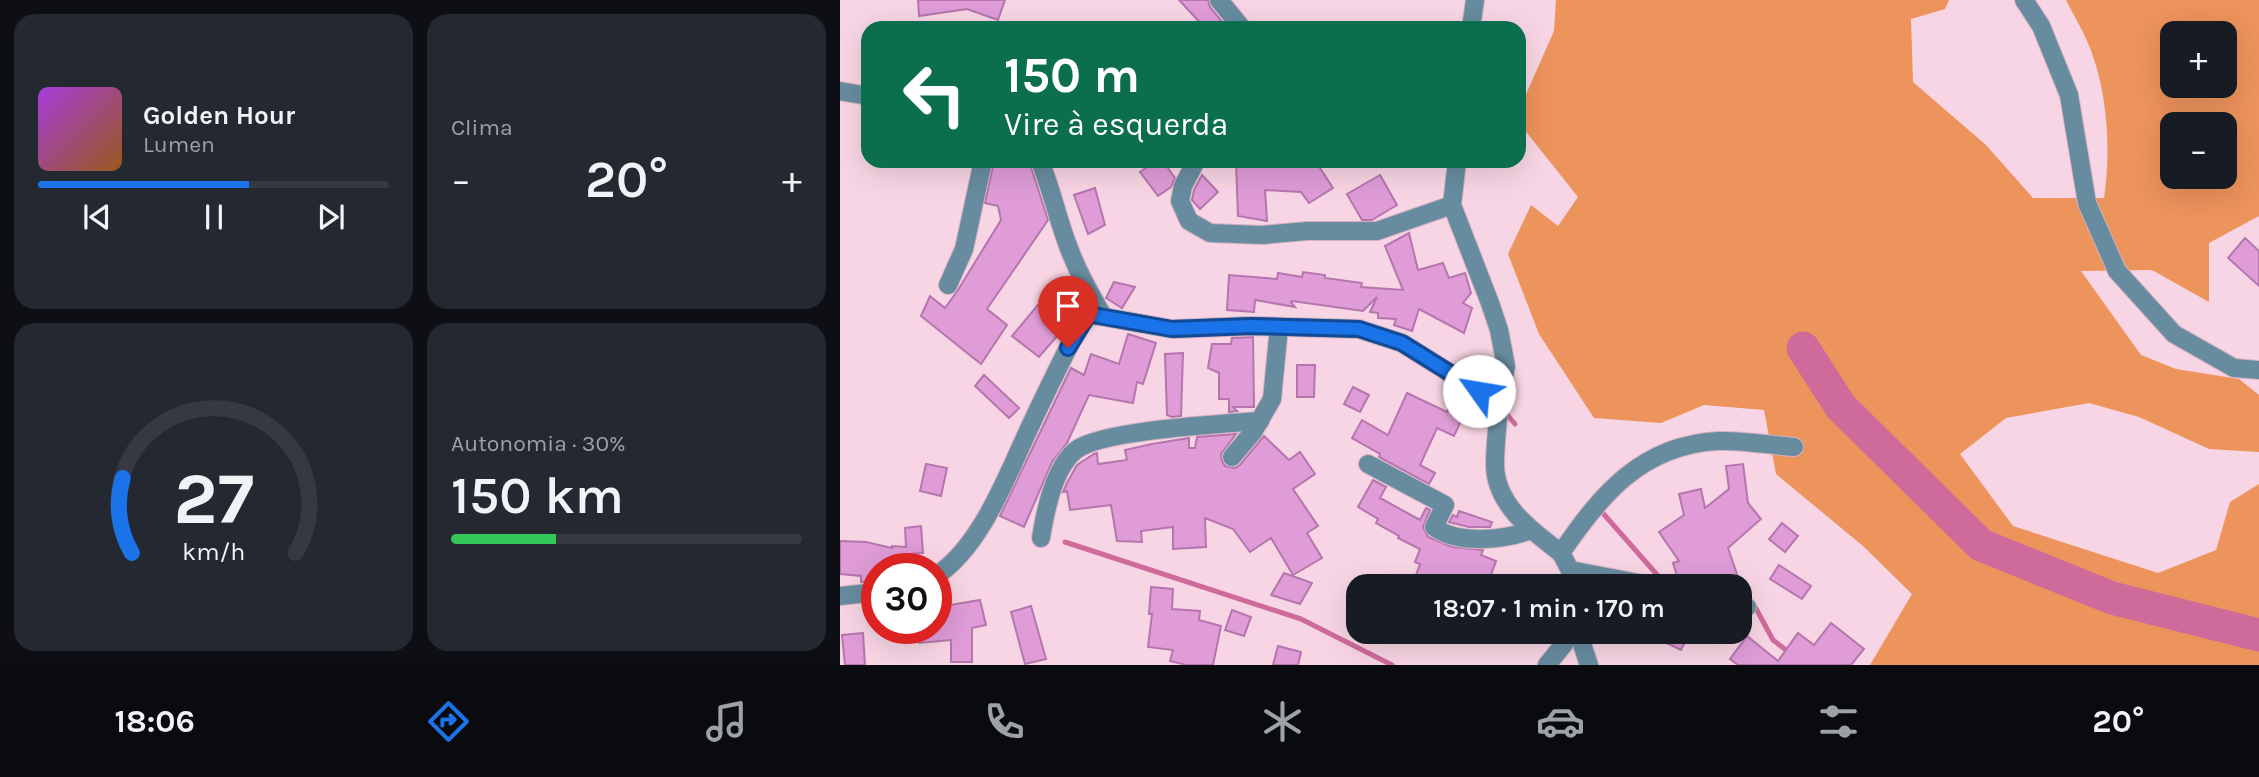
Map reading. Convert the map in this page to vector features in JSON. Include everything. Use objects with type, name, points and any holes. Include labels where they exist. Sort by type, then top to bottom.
[{"type":"street","points":[[1219,0],[1236,21]]},
{"type":"street","points":[[1472,21],[1475,0]]},
{"type":"street","points":[[2024,0],[2041,26],[2069,95],[2087,203],[2117,271],[2174,334],[2234,368],[2259,370]]},
{"type":"street","points":[[840,91],[861,95]]},
{"type":"street","points":[[948,285],[964,249],[981,168]]},
{"type":"street","points":[[1043,168],[1080,275],[1103,316]]},
{"type":"street","points":[[1192,168],[1183,186],[1180,201],[1189,221],[1210,233],[1262,235],[1307,231],[1377,231],[1452,205]]},
{"type":"street","points":[[1456,168],[1452,205],[1499,330],[1506,366],[1499,404],[1495,466],[1499,485],[1509,507],[1531,530],[1561,552],[1569,574]]},
{"type":"street","points":[[952,564],[964,552],[1004,483],[1078,328],[1087,317],[1103,316],[1123,322],[1172,329],[1251,326],[1359,329],[1402,343],[1499,404]]},
{"type":"street","points":[[1232,457],[1244,445],[1272,399],[1279,327]]},
{"type":"street","points":[[1041,538],[1047,504],[1062,469],[1075,451],[1093,442],[1127,435],[1260,421]]},
{"type":"street","points":[[1561,552],[1582,522],[1634,468],[1671,449],[1721,441],[1794,447]]},
{"type":"street","points":[[1368,464],[1445,505],[1434,527],[1446,536],[1511,538],[1531,530]]},
{"type":"street","points":[[840,596],[861,594]]},
{"type":"street","points":[[1547,665],[1564,644]]},
{"type":"street","points":[[1582,644],[1589,665]]},
{"type":"shaded area","points":[[1556,0],[1949,0],[1945,9],[1911,19],[1913,82],[1986,145],[2033,198],[2104,198],[2107,142],[2101,84],[2088,42],[2066,0],[2259,0],[2259,216],[2209,243],[2209,302],[2152,270],[2081,271],[2141,355],[2176,369],[2239,379],[2259,395],[2259,452],[2209,449],[2139,417],[2089,403],[2006,418],[1960,454],[2013,526],[2158,573],[2216,550],[2230,502],[2259,484],[2259,665],[1870,665],[1912,594],[1863,546],[1776,474],[1764,410],[1704,405],[1661,423],[1594,418],[1539,334],[1508,254],[1531,205],[1558,226],[1578,197],[1526,132],[1526,94],[1554,31]]},
{"type":"building","points":[[918,0],[1005,0],[998,20],[967,9],[919,16]]},
{"type":"building","points":[[1179,0],[1208,0],[1221,21],[1198,21]]},
{"type":"building","points":[[992,168],[1031,168],[1048,220],[987,309],[1007,325],[981,364],[921,316],[930,296],[945,308],[1001,220],[998,206],[985,203]]},
{"type":"building","points":[[1145,168],[1168,168],[1175,178],[1171,187],[1158,196],[1140,172]]},
{"type":"building","points":[[1236,168],[1320,168],[1333,188],[1309,203],[1301,192],[1265,190],[1267,221],[1238,216]]},
{"type":"building","points":[[1202,175],[1218,192],[1200,209],[1192,200]]},
{"type":"building","points":[[1380,175],[1397,205],[1372,220],[1362,220],[1347,194]]},
{"type":"building","points":[[1095,188],[1105,225],[1088,234],[1074,195]]},
{"type":"building","points":[[1409,233],[1418,270],[1443,263],[1449,278],[1465,273],[1471,293],[1463,303],[1472,308],[1464,333],[1419,309],[1412,331],[1394,325],[1396,319],[1378,318],[1378,313],[1370,312],[1377,297],[1363,311],[1292,301],[1295,307],[1255,300],[1254,312],[1227,310],[1229,275],[1277,279],[1278,273],[1302,277],[1303,272],[1362,283],[1361,287],[1403,290],[1385,246]]},
{"type":"building","points":[[2245,238],[2259,251],[2259,286],[2228,258]]},
{"type":"building","points":[[1114,282],[1135,287],[1122,308],[1106,298]]},
{"type":"building","points":[[1038,305],[1065,327],[1039,357],[1012,336]]},
{"type":"building","points":[[1128,334],[1156,343],[1143,384],[1137,382],[1133,403],[1089,395],[1067,443],[1052,462],[1024,527],[1000,516],[1071,368],[1084,375],[1091,354],[1119,364]]},
{"type":"building","points":[[1253,337],[1254,407],[1233,407],[1237,411],[1229,412],[1229,399],[1219,399],[1219,373],[1208,368],[1212,344],[1231,344],[1232,338]]},
{"type":"building","points":[[1183,353],[1181,416],[1172,417],[1167,415],[1165,354]]},
{"type":"building","points":[[1297,365],[1315,365],[1314,397],[1297,397]]},
{"type":"building","points":[[984,375],[1019,408],[1009,418],[975,386]]},
{"type":"building","points":[[1353,387],[1369,395],[1360,412],[1344,404]]},
{"type":"building","points":[[1407,393],[1447,412],[1452,401],[1467,408],[1454,436],[1437,428],[1420,465],[1435,473],[1429,484],[1379,457],[1380,454],[1352,438],[1362,420],[1388,435]]},
{"type":"building","points":[[1236,434],[1221,454],[1225,466],[1235,468],[1240,465],[1264,436],[1289,460],[1300,452],[1315,474],[1293,489],[1318,526],[1307,533],[1322,558],[1293,575],[1271,538],[1250,552],[1233,529],[1205,518],[1206,547],[1173,549],[1173,527],[1141,531],[1142,542],[1117,541],[1111,505],[1070,510],[1067,491],[1063,492],[1077,465],[1094,454],[1097,453],[1098,464],[1127,460],[1125,450],[1189,438],[1189,448],[1195,448],[1197,437]]},
{"type":"building","points":[[926,464],[947,468],[941,496],[920,491]]},
{"type":"building","points":[[1743,464],[1748,503],[1761,519],[1728,548],[1737,574],[1676,574],[1673,563],[1679,561],[1659,532],[1684,515],[1679,494],[1701,489],[1705,508],[1729,489],[1726,466]]},
{"type":"building","points":[[1373,480],[1386,487],[1380,498],[1420,520],[1426,508],[1430,510],[1423,527],[1428,537],[1452,547],[1483,550],[1481,555],[1496,561],[1491,574],[1416,574],[1420,564],[1415,562],[1420,549],[1398,538],[1399,536],[1376,523],[1378,519],[1358,507]]},
{"type":"building","points":[[1459,511],[1492,522],[1490,527],[1469,527],[1449,522],[1453,515],[1457,517]]},
{"type":"building","points":[[1782,523],[1798,536],[1785,552],[1769,539]]},
{"type":"building","points":[[921,526],[923,553],[861,553],[861,576],[840,574],[840,541],[866,542],[892,548],[906,547],[905,528]]},
{"type":"building","points":[[1779,565],[1811,586],[1802,599],[1770,579]]},
{"type":"building","points":[[1284,573],[1312,583],[1300,604],[1271,595]]},
{"type":"building","points":[[1151,587],[1173,589],[1172,609],[1200,611],[1199,620],[1221,626],[1213,665],[1186,665],[1170,661],[1173,650],[1148,647],[1152,614],[1149,614]]},
{"type":"building","points":[[980,600],[986,625],[972,628],[972,662],[951,662],[952,605]]},
{"type":"building","points":[[1031,606],[1046,659],[1025,664],[1011,612]]},
{"type":"building","points":[[1232,610],[1251,617],[1244,636],[1225,630]]},
{"type":"building","points":[[1831,623],[1864,649],[1851,665],[1738,665],[1730,659],[1741,644],[1752,644],[1752,640],[1778,661],[1798,633],[1814,645]]},
{"type":"building","points":[[861,633],[865,665],[845,665],[842,635]]},
{"type":"building","points":[[1668,644],[1684,644],[1681,650]]},
{"type":"building","points":[[1278,646],[1301,652],[1298,665],[1273,665]]},
{"type":"waterway","points":[[1803,348],[1841,407],[1981,545],[2112,598],[2259,635]]},
{"type":"waterway","points":[[1504,411],[1515,424]]},
{"type":"waterway","points":[[1601,511],[1656,574]]},
{"type":"waterway","points":[[1065,542],[1301,619],[1392,665]]},
{"type":"waterway","points":[[1753,603],[1773,640],[1790,653]]},
{"type":"route","points":[[1068,348],[1078,328],[1087,317],[1093,315],[1172,329],[1251,326],[1359,329],[1402,343],[1479,391]]}]
